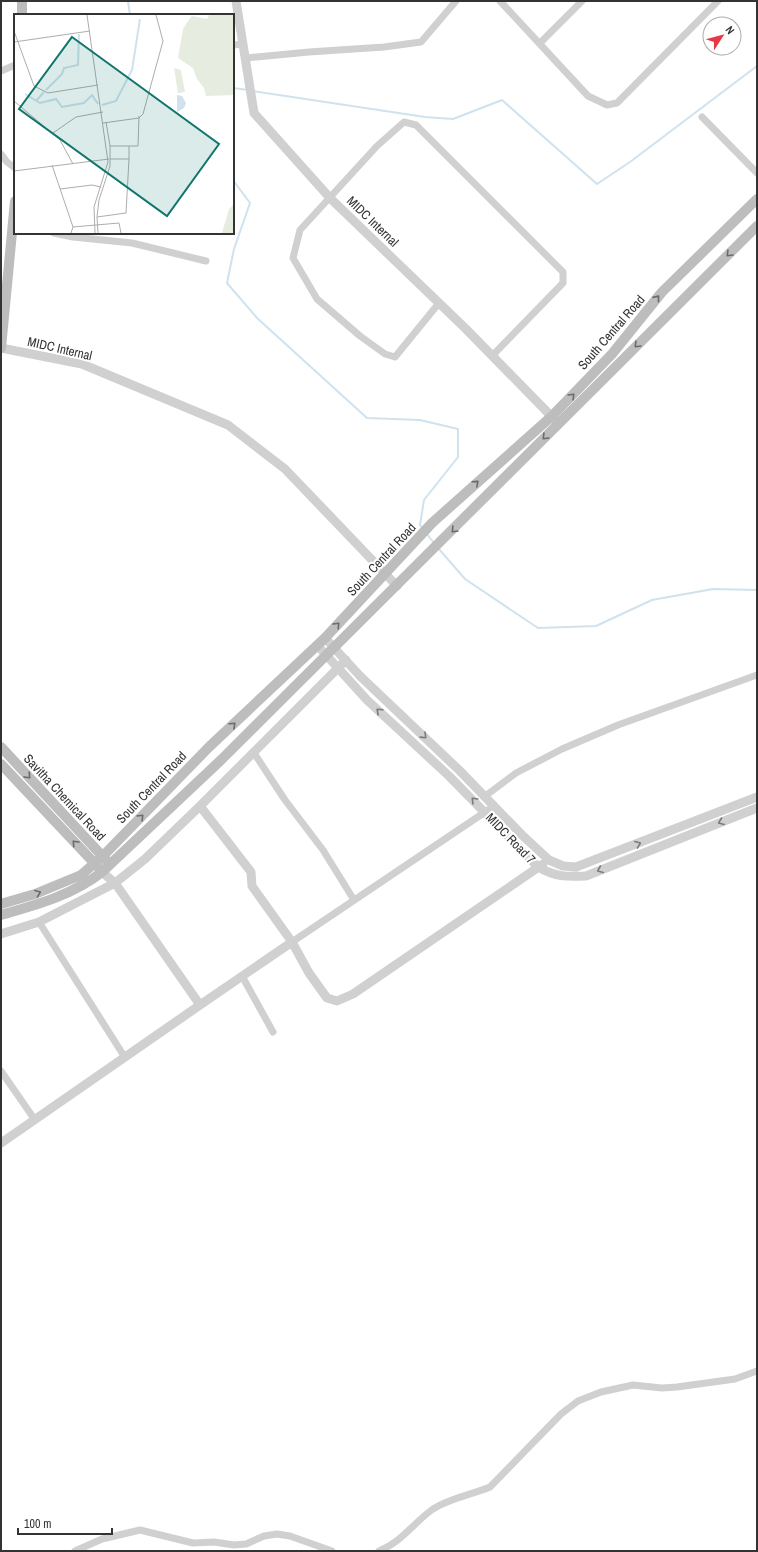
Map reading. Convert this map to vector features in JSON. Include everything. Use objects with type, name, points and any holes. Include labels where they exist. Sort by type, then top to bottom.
[{"type":"main road","points":[[22,1],[22,14]]},
{"type":"main road","name":"South Central Road","points":[[1,904],[35,894],[80,875],[103,856],[209,747],[325,638],[425,531],[555,420],[612,354],[662,292],[757,199]]},
{"type":"main road","name":"MIDC Internal","points":[[1,348],[14,224]]},
{"type":"main road","name":"South Central Road","points":[[1,915],[38,904],[74,889],[88,883],[102,872],[221,760],[325,654],[397,586],[555,420],[757,226]]},
{"type":"main road","name":"Savitha Chemical Road","points":[[1,747],[110,864]]},
{"type":"main road","name":"Savitha Chemical Road","points":[[1,764],[102,872]]},
{"type":"street","name":"MIDC Internal","points":[[236,1],[254,112],[330,198],[493,355],[555,420]]},
{"type":"street","points":[[246,58],[396,46],[420,42],[456,1]]},
{"type":"street","points":[[500,1],[588,96],[607,105],[617,102],[718,1]]},
{"type":"street","points":[[540,43],[582,1]]},
{"type":"street","points":[[234,45],[243,44]]},
{"type":"street","points":[[1,71],[14,65]]},
{"type":"street","points":[[702,117],[757,172]]},
{"type":"street","points":[[439,303],[395,356],[385,354],[360,336],[317,299],[293,258],[300,230],[377,146],[404,122],[416,125],[563,272],[563,283],[493,355]]},
{"type":"street","points":[[1,154],[6,162],[14,167]]},
{"type":"street","points":[[68,234],[96,236],[132,243],[206,261]]},
{"type":"street","name":"MIDC Internal","points":[[1,348],[82,364],[228,425],[285,469],[397,586]]},
{"type":"street","name":"MIDC Road 7","points":[[325,638],[460,771],[522,836],[549,860],[563,866],[576,867],[757,798]]},
{"type":"street","name":"MIDC Road 7","points":[[317,645],[367,700],[450,776],[538,867],[550,873],[564,878],[586,876],[757,808]]},
{"type":"street","points":[[1,934],[39,922],[115,883],[144,859],[254,754],[346,660]]},
{"type":"street","points":[[484,797],[516,772],[562,749],[618,725],[757,675]]},
{"type":"street","points":[[254,754],[285,800],[323,850],[354,900]]},
{"type":"street","points":[[200,806],[251,872],[252,886],[292,942],[327,998],[337,1001],[353,994],[549,860]]},
{"type":"street","points":[[1,1143],[124,1056],[494,806]]},
{"type":"street","points":[[622,849],[625,860]]},
{"type":"street","points":[[102,872],[115,883],[200,1005]]},
{"type":"street","points":[[39,922],[124,1056]]},
{"type":"street","points":[[242,976],[273,1032]]},
{"type":"street","points":[[1,1071],[35,1120]]},
{"type":"street","points":[[379,1551],[404,1537],[431,1510],[444,1503],[475,1493],[490,1486],[561,1414],[578,1402],[601,1392],[633,1386],[662,1388],[677,1387],[735,1379],[757,1371]]},
{"type":"street","points":[[76,1551],[102,1539],[140,1530],[193,1543],[214,1542],[234,1545],[246,1544],[264,1536],[277,1534],[290,1536],[332,1551]]},
{"type":"waterway","points":[[128,1],[130,14]]},
{"type":"waterway","points":[[253,91],[425,117],[453,119],[502,100],[597,184],[630,162],[757,66]]},
{"type":"waterway","points":[[234,88],[248,90]]},
{"type":"waterway","points":[[234,181],[250,203],[234,249],[227,283],[257,318],[367,418],[420,420],[458,429],[458,457],[424,500],[420,525],[423,529]]},
{"type":"waterway","points":[[427,534],[434,543]]},
{"type":"waterway","points":[[438,548],[465,579],[538,628],[596,626],[652,600],[713,589],[757,590]]}]
